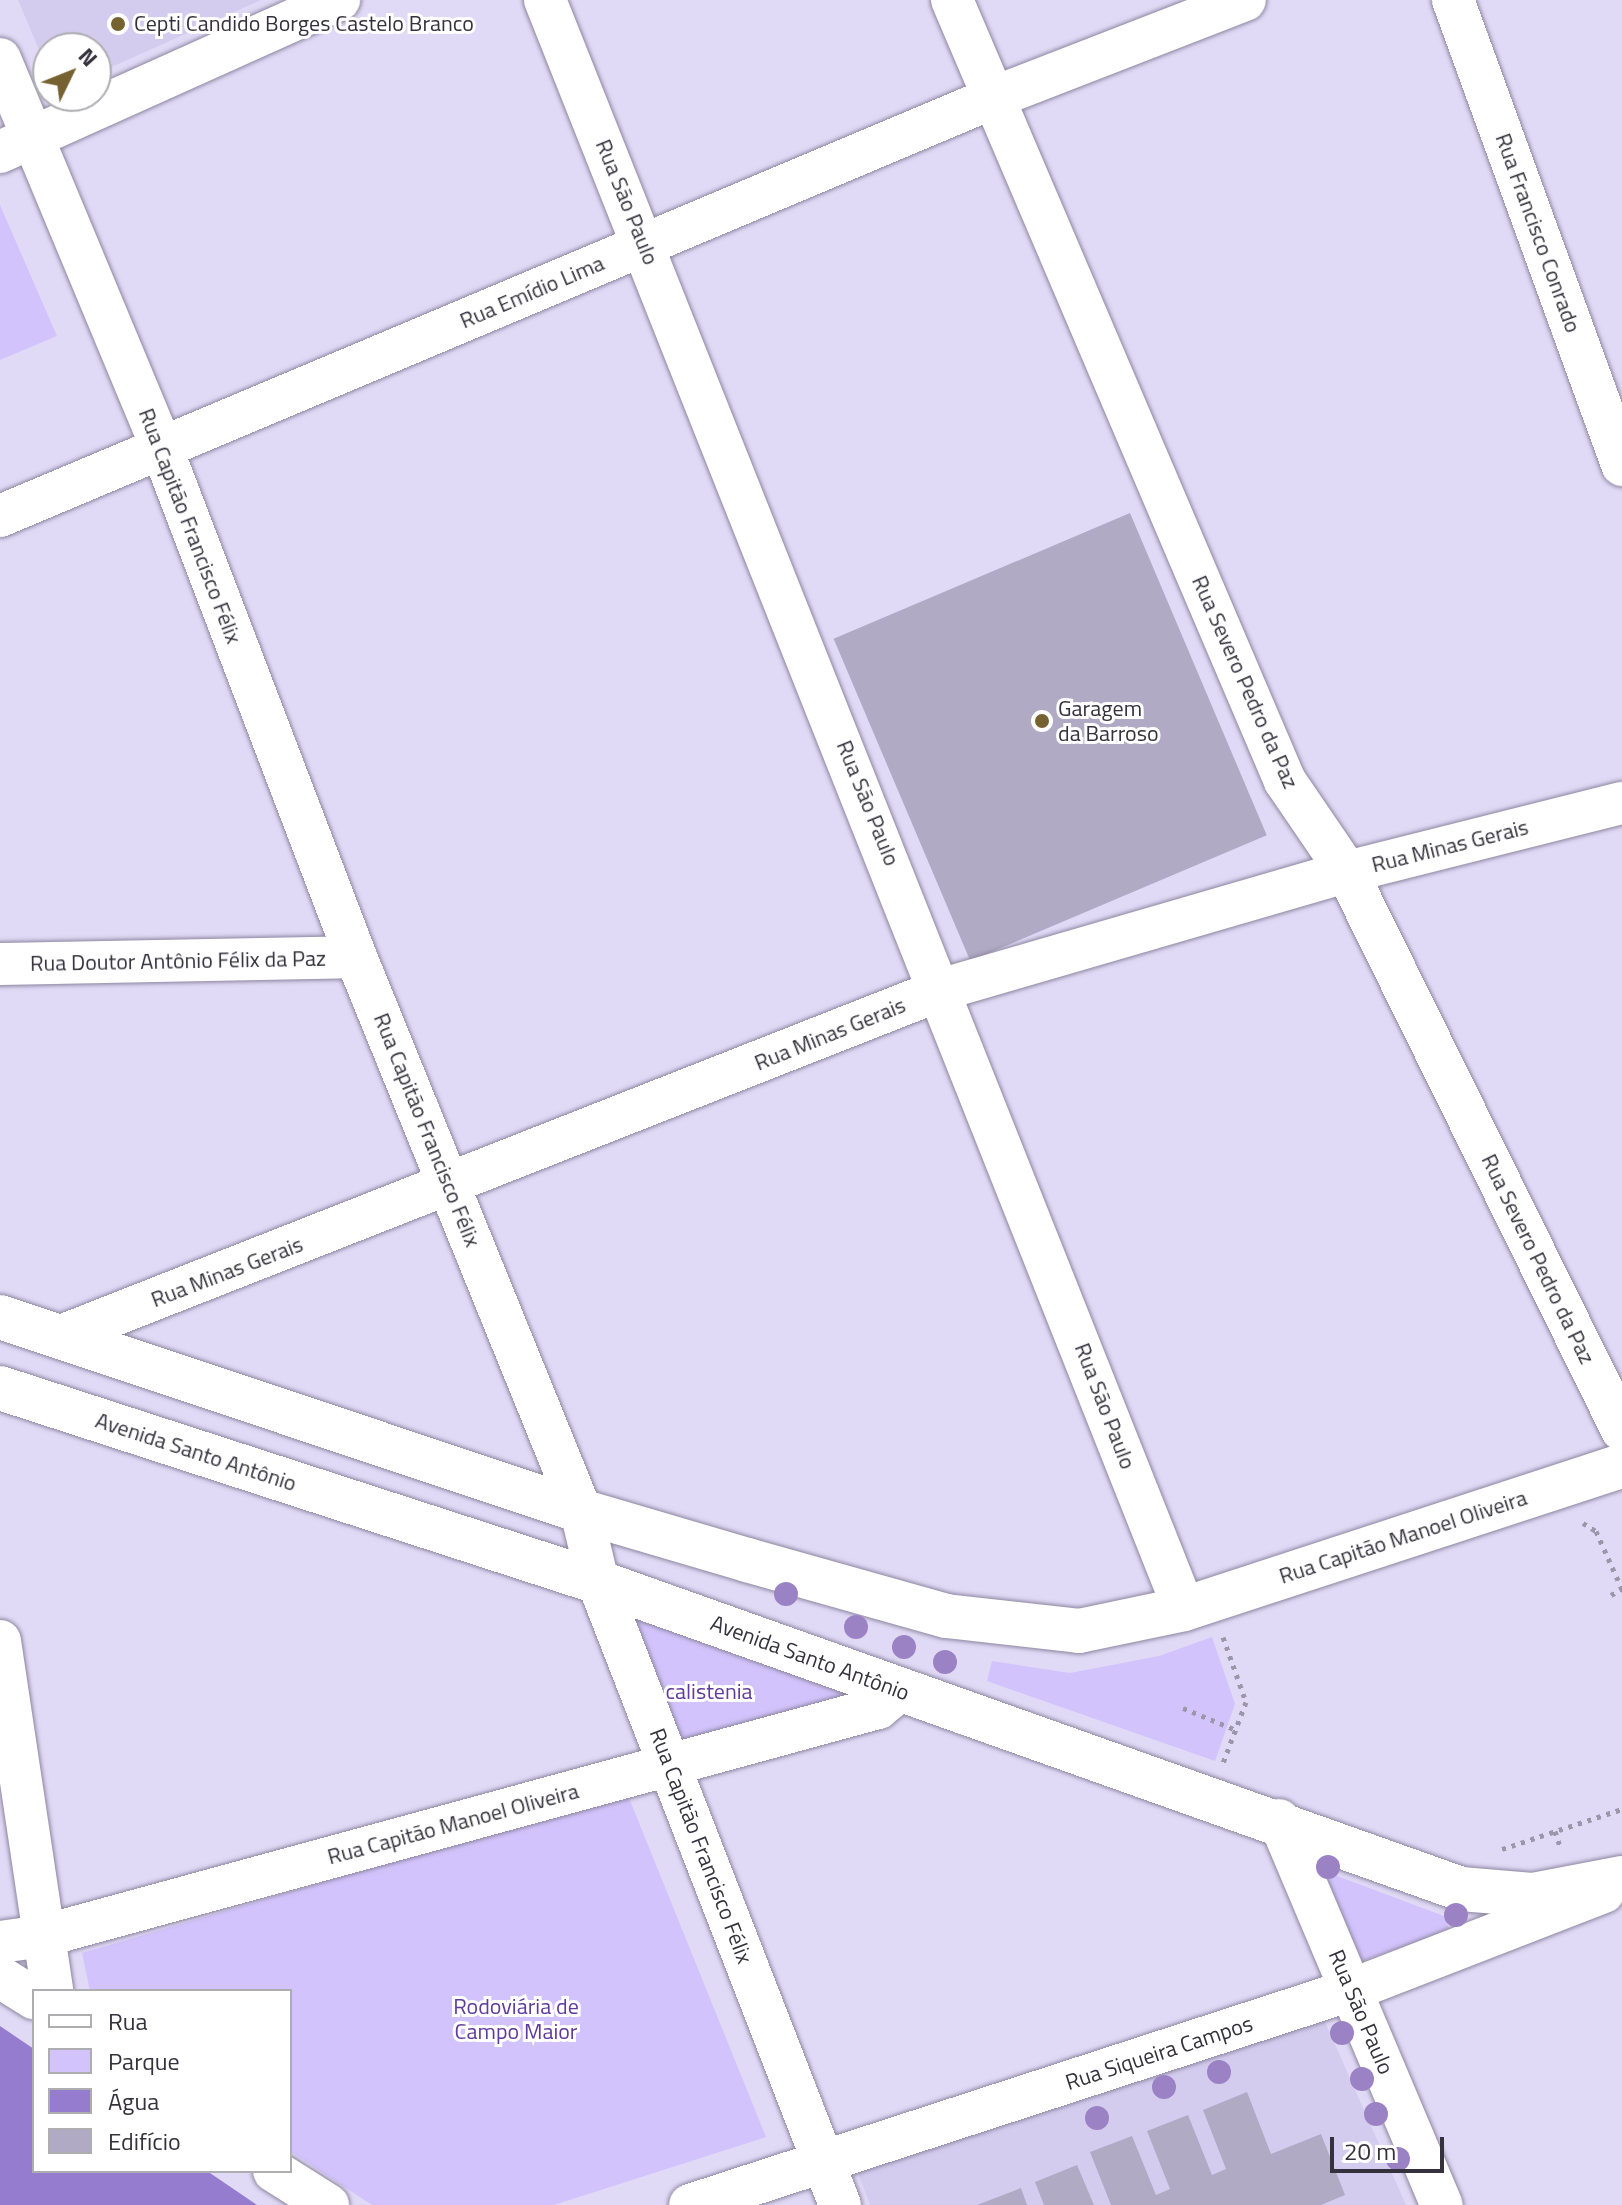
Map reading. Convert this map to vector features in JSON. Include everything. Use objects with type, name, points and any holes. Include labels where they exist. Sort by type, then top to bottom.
[{"type":"main road","points":[[0,1317],[581,1511],[946,1616],[1079,1631],[1202,1616]]},
{"type":"main road","name":"Avenida Santo Antônio","points":[[0,1388],[598,1582],[1279,1820],[1461,1889],[1532,1895],[1622,1881]]},
{"type":"main road","name":"Rua Capitão Manoel Oliveira","points":[[1202,1616],[1622,1466]]},
{"type":"street","points":[[16,145],[339,0]]},
{"type":"street","name":"Rua São Paulo","points":[[545,0],[943,989],[1202,1616]]},
{"type":"street","name":"Rua Severo Pedro da Paz","points":[[952,0],[1285,781],[1347,872],[1622,1430]]},
{"type":"street","name":"Rua Emídio Lima","points":[[0,516],[995,97],[1245,0]]},
{"type":"street","name":"Rua Francisco Conrado","points":[[1453,0],[1622,465]]},
{"type":"street","name":"Rua Capitão Francisco Félix","points":[[0,59],[16,145],[162,449],[356,957],[581,1511],[598,1582],[840,2205]]},
{"type":"street","name":"Rua Minas Gerais","points":[[61,1336],[451,1186],[943,989],[1347,872],[1622,803]]},
{"type":"street","name":"Rua Doutor Antônio Félix da Paz","points":[[0,964],[356,957]]},
{"type":"street","points":[[0,1641],[52,1989]]},
{"type":"street","name":"Rua Capitão Manoel Oliveira","points":[[0,1942],[43,1936],[878,1708],[900,1690]]},
{"type":"street","name":"Rua São Paulo","points":[[1279,1820],[1442,2205]]},
{"type":"street","name":"Rua Siqueira Campos","points":[[690,2205],[1351,1990],[1622,1881]]},
{"type":"street","points":[[0,1977],[32,1997]]},
{"type":"street","points":[[277,2173],[328,2205]]},
{"type":"path","points":[[1611,1595],[1622,1589]]},
{"type":"path","points":[[1202,1616],[1246,1702],[1221,1769]]},
{"type":"path","points":[[1183,1708],[1236,1730]]},
{"type":"path","points":[[1488,1854],[1622,1809]]},
{"type":"shaded area","name":"Cepti Candido Borges Castelo Branco","points":[[18,0],[261,0],[112,67],[112,32],[32,33]]},
{"type":"shaded area","points":[[1322,2015],[1406,2205],[870,2205],[857,2171]]},
{"type":"green space","points":[[0,205],[57,336],[0,360]]},
{"type":"green space","name":"calistenia","points":[[623,1613],[877,1697],[679,1749]]},
{"type":"green space","points":[[1212,1637],[1235,1704],[1215,1761],[987,1681],[992,1661],[1070,1673],[1159,1656]]},
{"type":"green space","name":"Rodoviária de Campo Maior","points":[[627,1793],[766,2137],[554,2205],[372,2205],[292,2152],[292,1989],[90,1989],[82,1953]]},
{"type":"green space","points":[[1324,1871],[1444,1916],[1450,1931],[1362,1961]]},
{"type":"water","points":[[0,2026],[32,2048],[32,2173],[210,2173],[257,2205],[0,2205]]},
{"type":"building","name":"Garagem da Barroso","points":[[1130,513],[1267,835],[970,961],[834,639]]},
{"type":"building","points":[[1247,2092],[1271,2154],[1321,2134],[1345,2195],[1321,2205],[1111,2205],[1090,2152],[1132,2136],[1156,2195],[1170,2189],[1147,2131],[1188,2115],[1212,2175],[1226,2169],[1203,2110]]},
{"type":"building","points":[[1077,2165],[1094,2205],[1044,2205],[1035,2182]]},
{"type":"building","points":[[1021,2188],[1027,2205],[977,2205]]},
{"type":"place","name":"Cepti Candido Borges Castelo Branco","points":[[118,24]]},
{"type":"place","name":"Garagem da Barroso","points":[[1042,721]]}]
